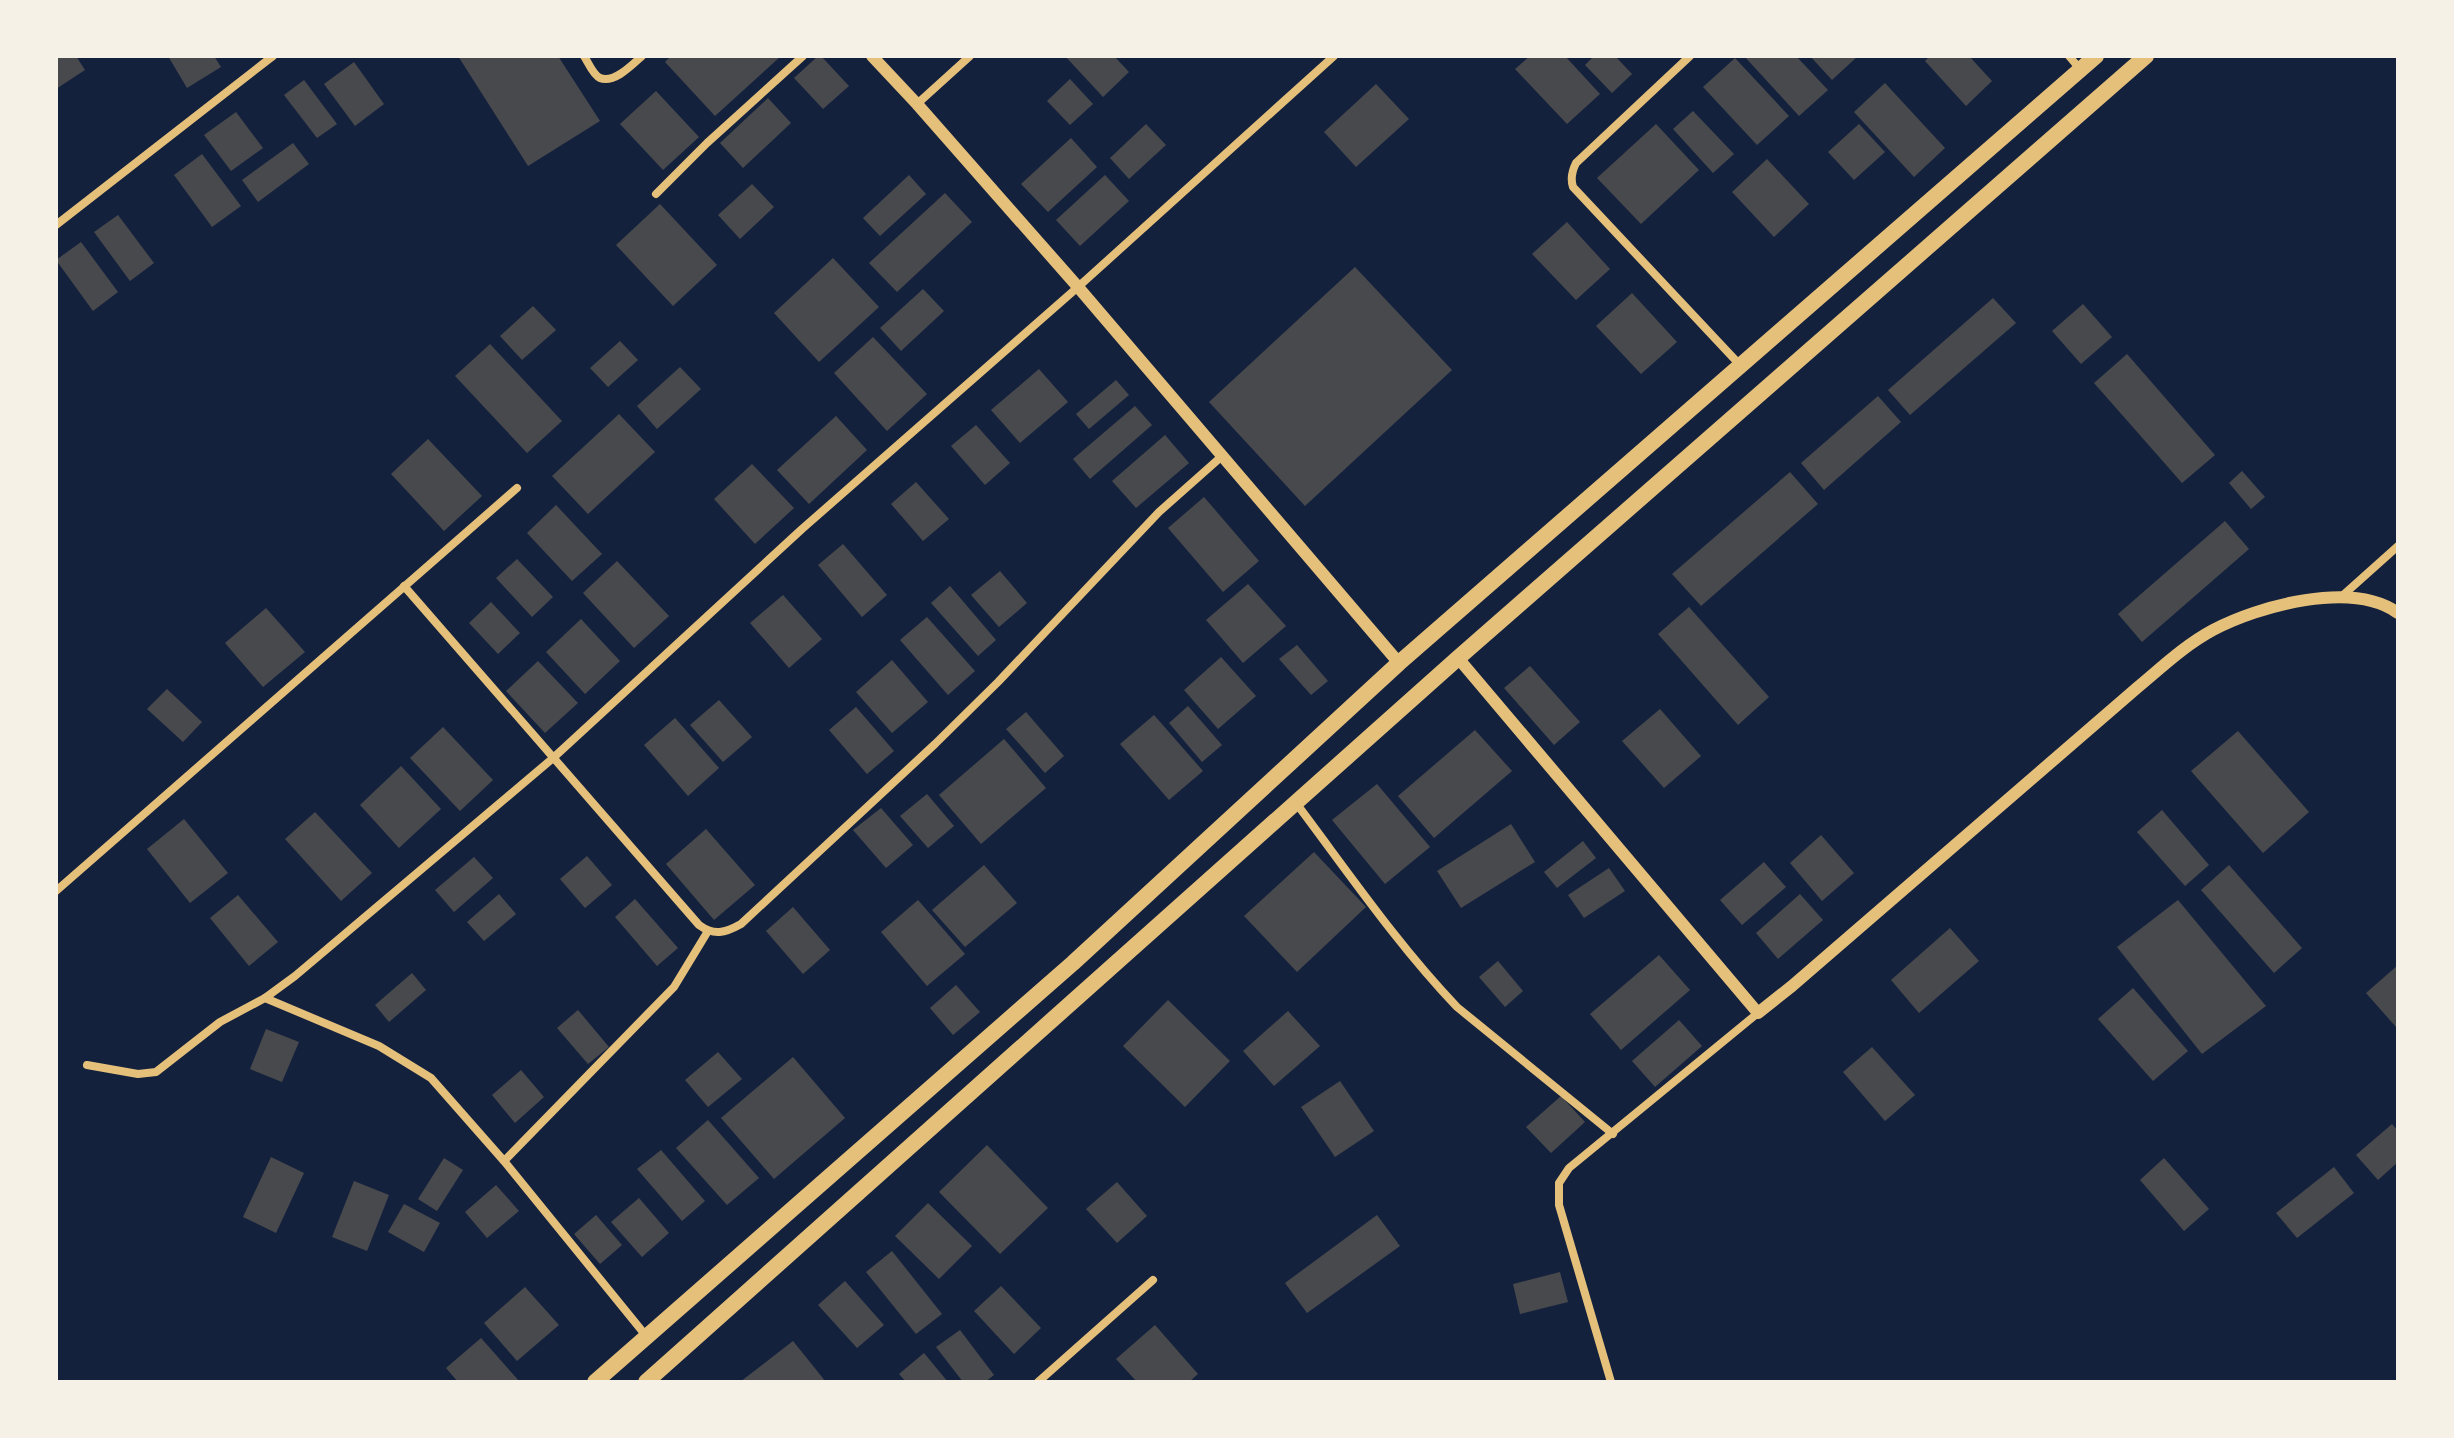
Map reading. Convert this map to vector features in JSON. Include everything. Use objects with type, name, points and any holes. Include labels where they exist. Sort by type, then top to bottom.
[{"type":"highway","points":[[595,1382],[1073,963],[1399,663],[2096,56]]},
{"type":"highway","points":[[646,1382],[1458,658],[2146,56]]},
{"type":"highway","points":[[842,1166],[863,1187]]},
{"type":"street","points":[[56,225],[273,56]]},
{"type":"street","points":[[584,56],[597,76],[609,79],[642,56]]},
{"type":"street","points":[[656,194],[803,56]]},
{"type":"street","points":[[872,56],[1078,287],[1399,663]]},
{"type":"street","points":[[917,104],[970,56]]},
{"type":"street","points":[[87,1065],[138,1074],[156,1072],[220,1022],[265,998],[347,934],[552,759],[802,529],[1078,287],[1334,56]]},
{"type":"street","points":[[1690,56],[1576,163],[1571,182],[1740,365]]},
{"type":"street","points":[[2069,56],[2080,69]]},
{"type":"street","points":[[404,586],[699,925],[708,931],[725,932],[741,924],[946,734],[1159,512],[1221,457]]},
{"type":"street","points":[[56,891],[517,488]]},
{"type":"street","points":[[2340,598],[2398,546]]},
{"type":"street","points":[[1611,1382],[1557,1192],[1562,1176],[1569,1168],[1792,986],[2186,648],[2213,630],[2264,609],[2304,601],[2340,598],[2377,602],[2398,613]]},
{"type":"street","points":[[1458,658],[1758,1013]]},
{"type":"street","points":[[1296,802],[1379,914],[1427,975],[1457,1007],[1613,1134]]},
{"type":"street","points":[[504,1161],[674,987],[708,931]]},
{"type":"street","points":[[265,998],[379,1046],[420,1070],[438,1085],[647,1337]]},
{"type":"street","points":[[1038,1382],[1153,1280]]},
{"type":"building","points":[[56,56],[76,56],[85,70],[56,89]]},
{"type":"building","points":[[168,56],[214,56],[221,67],[187,88]]},
{"type":"building","points":[[458,56],[558,56],[600,121],[528,166]]},
{"type":"building","points":[[671,56],[781,56],[715,116],[665,62]]},
{"type":"building","points":[[818,56],[849,86],[823,109],[794,78]]},
{"type":"building","points":[[1065,56],[1114,56],[1129,72],[1103,97]]},
{"type":"building","points":[[1530,56],[1565,56],[1600,94],[1567,124],[1515,69]]},
{"type":"building","points":[[1594,56],[1615,56],[1632,74],[1612,93],[1585,65]]},
{"type":"building","points":[[1744,56],[1796,56],[1828,90],[1799,116]]},
{"type":"building","points":[[1810,56],[1858,56],[1832,80]]},
{"type":"building","points":[[1930,56],[1969,56],[1992,81],[1966,106],[1925,61]]},
{"type":"building","points":[[1735,58],[1789,116],[1757,145],[1703,87]]},
{"type":"building","points":[[354,62],[384,104],[355,126],[324,84]]},
{"type":"building","points":[[1070,79],[1093,104],[1070,125],[1047,101]]},
{"type":"building","points":[[304,80],[337,124],[317,138],[284,95]]},
{"type":"building","points":[[1885,83],[1945,148],[1914,177],[1854,112]]},
{"type":"building","points":[[1376,84],[1409,119],[1356,167],[1324,132]]},
{"type":"building","points":[[656,91],[699,137],[663,170],[620,124]]},
{"type":"building","points":[[768,98],[791,123],[743,168],[720,143]]},
{"type":"building","points":[[1693,111],[1734,154],[1713,173],[1673,129]]},
{"type":"building","points":[[236,112],[263,148],[231,171],[204,135]]},
{"type":"building","points":[[1146,124],[1166,145],[1129,179],[1110,158]]},
{"type":"building","points":[[1656,124],[1699,170],[1641,224],[1597,178]]},
{"type":"building","points":[[1859,124],[1885,152],[1854,180],[1828,152]]},
{"type":"building","points":[[1071,138],[1097,167],[1048,212],[1021,184]]},
{"type":"building","points":[[293,143],[309,164],[258,202],[242,180]]},
{"type":"building","points":[[202,154],[241,206],[212,227],[174,175]]},
{"type":"building","points":[[1767,159],[1809,204],[1774,237],[1732,192]]},
{"type":"building","points":[[909,175],[926,194],[880,236],[863,218]]},
{"type":"building","points":[[1105,175],[1129,201],[1080,246],[1056,220]]},
{"type":"building","points":[[752,184],[774,207],[740,239],[718,215]]},
{"type":"building","points":[[945,193],[972,222],[897,292],[869,263]]},
{"type":"building","points":[[660,204],[717,265],[673,306],[616,245]]},
{"type":"building","points":[[118,215],[154,263],[130,281],[94,232]]},
{"type":"building","points":[[1567,222],[1610,269],[1576,300],[1532,254]]},
{"type":"building","points":[[81,242],[118,292],[93,311],[56,260]]},
{"type":"building","points":[[833,258],[879,307],[819,362],[774,313]]},
{"type":"building","points":[[1355,267],[1452,370],[1305,506],[1209,402]]},
{"type":"building","points":[[923,289],[944,311],[901,351],[880,328]]},
{"type":"building","points":[[1632,293],[1677,342],[1641,374],[1596,326]]},
{"type":"building","points":[[1993,298],[2016,323],[1910,415],[1888,390]]},
{"type":"building","points":[[2083,304],[2112,337],[2081,364],[2052,331]]},
{"type":"building","points":[[533,306],[556,330],[522,360],[500,336]]},
{"type":"building","points":[[873,337],[927,394],[887,431],[834,373]]},
{"type":"building","points":[[620,341],[638,360],[608,387],[590,368]]},
{"type":"building","points":[[490,344],[562,421],[527,453],[455,376]]},
{"type":"building","points":[[2127,354],[2215,455],[2182,483],[2094,383]]},
{"type":"building","points":[[680,367],[701,389],[657,429],[637,406]]},
{"type":"building","points":[[1039,369],[1068,402],[1020,443],[991,410]]},
{"type":"building","points":[[1116,380],[1129,395],[1089,429],[1076,414]]},
{"type":"building","points":[[1878,396],[1901,422],[1824,490],[1801,463]]},
{"type":"building","points":[[1135,406],[1152,425],[1090,479],[1073,459]]},
{"type":"building","points":[[619,414],[655,452],[588,514],[552,476]]},
{"type":"building","points":[[836,416],[867,450],[809,504],[777,470]]},
{"type":"building","points":[[976,425],[1010,463],[985,485],[951,446]]},
{"type":"building","points":[[1165,435],[1189,463],[1136,508],[1112,481]]},
{"type":"building","points":[[428,439],[482,496],[444,531],[391,474]]},
{"type":"building","points":[[752,464],[794,508],[755,544],[714,499]]},
{"type":"building","points":[[2242,471],[2265,497],[2251,509],[2229,483]]},
{"type":"building","points":[[1790,472],[1818,504],[1701,606],[1672,574]]},
{"type":"building","points":[[916,482],[949,519],[923,541],[891,504]]},
{"type":"building","points":[[1204,497],[1259,561],[1223,592],[1168,528]]},
{"type":"building","points":[[556,505],[602,554],[572,581],[527,533]]},
{"type":"building","points":[[2225,521],[2249,549],[2142,642],[2118,614]]},
{"type":"building","points":[[843,544],[887,595],[862,617],[818,565]]},
{"type":"building","points":[[517,559],[553,597],[532,617],[496,578]]},
{"type":"building","points":[[617,561],[669,616],[634,648],[583,593]]},
{"type":"building","points":[[1000,571],[1027,603],[999,627],[971,595]]},
{"type":"building","points":[[1248,584],[1286,626],[1243,663],[1206,620]]},
{"type":"building","points":[[950,586],[996,640],[978,656],[931,603]]},
{"type":"building","points":[[783,595],[822,639],[789,668],[750,623]]},
{"type":"building","points":[[491,602],[520,633],[498,654],[469,623]]},
{"type":"building","points":[[1689,607],[1769,697],[1738,725],[1658,634]]},
{"type":"building","points":[[266,608],[305,652],[263,687],[225,643]]},
{"type":"building","points":[[927,617],[975,671],[948,695],[900,640]]},
{"type":"building","points":[[581,619],[620,661],[585,694],[546,652]]},
{"type":"building","points":[[1297,645],[1328,681],[1311,695],[1279,659]]},
{"type":"building","points":[[1221,657],[1256,696],[1218,729],[1184,690]]},
{"type":"building","points":[[892,660],[928,702],[892,733],[856,692]]},
{"type":"building","points":[[538,661],[578,703],[545,733],[506,691]]},
{"type":"building","points":[[1530,666],[1580,722],[1554,745],[1504,688]]},
{"type":"building","points":[[167,689],[202,722],[183,742],[147,709]]},
{"type":"building","points":[[719,700],[752,737],[723,762],[690,725]]},
{"type":"building","points":[[1188,706],[1222,745],[1202,762],[1169,723]]},
{"type":"building","points":[[856,707],[894,751],[867,774],[829,730]]},
{"type":"building","points":[[1660,709],[1701,756],[1664,788],[1622,741]]},
{"type":"building","points":[[1026,712],[1064,756],[1045,773],[1006,729]]},
{"type":"building","points":[[1154,715],[1203,771],[1169,800],[1120,744]]},
{"type":"building","points":[[675,718],[719,768],[688,796],[644,745]]},
{"type":"building","points":[[443,727],[493,780],[460,811],[410,758]]},
{"type":"building","points":[[1475,730],[1512,771],[1434,838],[1398,796]]},
{"type":"building","points":[[2238,731],[2309,812],[2263,853],[2191,771]]},
{"type":"building","points":[[1004,739],[1046,788],[981,844],[939,795]]},
{"type":"building","points":[[401,766],[441,809],[399,848],[360,805]]},
{"type":"building","points":[[1377,784],[1430,847],[1385,884],[1332,820]]},
{"type":"building","points":[[927,794],[954,826],[928,848],[900,816]]},
{"type":"building","points":[[881,808],[913,845],[886,868],[853,830]]},
{"type":"building","points":[[2162,810],[2209,865],[2185,886],[2137,832]]},
{"type":"building","points":[[315,812],[372,873],[341,901],[285,839]]},
{"type":"building","points":[[184,819],[228,873],[190,903],[147,849]]},
{"type":"building","points":[[1511,824],[1535,862],[1461,908],[1437,871]]},
{"type":"building","points":[[706,829],[755,885],[714,920],[666,864]]},
{"type":"building","points":[[1821,835],[1854,873],[1822,901],[1790,863]]},
{"type":"building","points":[[1583,841],[1596,858],[1557,888],[1544,872]]},
{"type":"building","points":[[1314,852],[1366,907],[1297,972],[1244,916]]},
{"type":"building","points":[[587,856],[612,885],[585,908],[560,879]]},
{"type":"building","points":[[474,857],[493,878],[454,912],[435,890]]},
{"type":"building","points":[[1764,862],[1786,887],[1742,925],[1720,900]]},
{"type":"building","points":[[984,865],[1017,903],[965,947],[932,910]]},
{"type":"building","points":[[2229,865],[2302,948],[2274,973],[2201,890]]},
{"type":"building","points":[[1609,868],[1625,891],[1584,918],[1568,895]]},
{"type":"building","points":[[499,894],[516,914],[484,941],[467,922]]},
{"type":"building","points":[[1800,894],[1823,920],[1778,959],[1756,933]]},
{"type":"building","points":[[238,895],[278,942],[249,966],[210,918]]},
{"type":"building","points":[[635,899],[678,948],[657,966],[615,917]]},
{"type":"building","points":[[918,900],[965,954],[927,986],[881,932]]},
{"type":"building","points":[[2178,900],[2266,1006],[2202,1054],[2117,947]]},
{"type":"building","points":[[793,907],[830,950],[803,974],[766,931]]},
{"type":"building","points":[[1950,928],[1979,961],[1919,1013],[1891,980]]},
{"type":"building","points":[[1659,955],[1690,990],[1621,1050],[1590,1014]]},
{"type":"building","points":[[1498,961],[1523,991],[1505,1007],[1479,977]]},
{"type":"building","points":[[2398,965],[2398,1025],[2396,1027],[2366,993]]},
{"type":"building","points":[[412,973],[426,990],[389,1022],[375,1005]]},
{"type":"building","points":[[956,985],[980,1012],[953,1035],[930,1008]]},
{"type":"building","points":[[2133,988],[2188,1051],[2153,1081],[2098,1019]]},
{"type":"building","points":[[1168,1000],[1230,1061],[1185,1107],[1123,1046]]},
{"type":"building","points":[[578,1010],[609,1047],[588,1064],[557,1028]]},
{"type":"building","points":[[1288,1011],[1320,1046],[1274,1086],[1243,1051]]},
{"type":"building","points":[[1679,1020],[1702,1046],[1655,1087],[1632,1061]]},
{"type":"building","points":[[266,1029],[299,1042],[282,1082],[250,1069]]},
{"type":"building","points":[[1872,1047],[1915,1095],[1885,1121],[1843,1072]]},
{"type":"building","points":[[718,1052],[742,1079],[708,1107],[685,1080]]},
{"type":"building","points":[[793,1057],[845,1118],[774,1179],[721,1118]]},
{"type":"building","points":[[521,1070],[544,1097],[515,1123],[492,1095]]},
{"type":"building","points":[[1340,1081],[1374,1131],[1335,1157],[1301,1107]]},
{"type":"building","points":[[1561,1096],[1585,1122],[1551,1153],[1526,1127]]},
{"type":"building","points":[[708,1120],[759,1178],[727,1205],[676,1148]]},
{"type":"building","points":[[2392,1124],[2398,1131],[2398,1162],[2378,1180],[2356,1155]]},
{"type":"building","points":[[987,1145],[1048,1208],[1000,1254],[939,1192]]},
{"type":"building","points":[[661,1150],[705,1201],[682,1221],[637,1169]]},
{"type":"building","points":[[271,1157],[304,1173],[276,1233],[243,1217]]},
{"type":"building","points":[[444,1158],[463,1170],[437,1211],[418,1199]]},
{"type":"building","points":[[2164,1158],[2209,1209],[2184,1231],[2140,1180]]},
{"type":"building","points":[[2334,1167],[2354,1193],[2297,1238],[2276,1213]]},
{"type":"building","points":[[354,1181],[389,1195],[367,1251],[332,1237]]},
{"type":"building","points":[[1117,1182],[1147,1216],[1117,1243],[1086,1209]]},
{"type":"building","points":[[496,1185],[519,1211],[487,1238],[465,1212]]},
{"type":"building","points":[[639,1198],[669,1233],[642,1257],[611,1222]]},
{"type":"building","points":[[928,1203],[972,1246],[939,1279],[895,1236]]},
{"type":"building","points":[[404,1204],[440,1223],[424,1252],[388,1232]]},
{"type":"building","points":[[596,1215],[622,1245],[600,1264],[574,1234]]},
{"type":"building","points":[[1377,1215],[1400,1246],[1307,1313],[1285,1283]]},
{"type":"building","points":[[892,1251],[942,1314],[916,1334],[866,1272]]},
{"type":"building","points":[[1560,1272],[1568,1302],[1520,1314],[1513,1284]]},
{"type":"building","points":[[845,1281],[884,1325],[857,1348],[818,1305]]},
{"type":"building","points":[[1001,1286],[1041,1328],[1014,1354],[974,1311]]},
{"type":"building","points":[[525,1287],[559,1325],[517,1361],[484,1323]]},
{"type":"building","points":[[1155,1325],[1198,1374],[1189,1382],[1137,1382],[1116,1359]]},
{"type":"building","points":[[960,1330],[994,1375],[985,1382],[963,1382],[936,1347]]},
{"type":"building","points":[[481,1338],[520,1382],[458,1382],[446,1368]]},
{"type":"building","points":[[793,1341],[826,1382],[740,1382]]},
{"type":"building","points":[[924,1353],[948,1382],[906,1382],[899,1374]]}]
